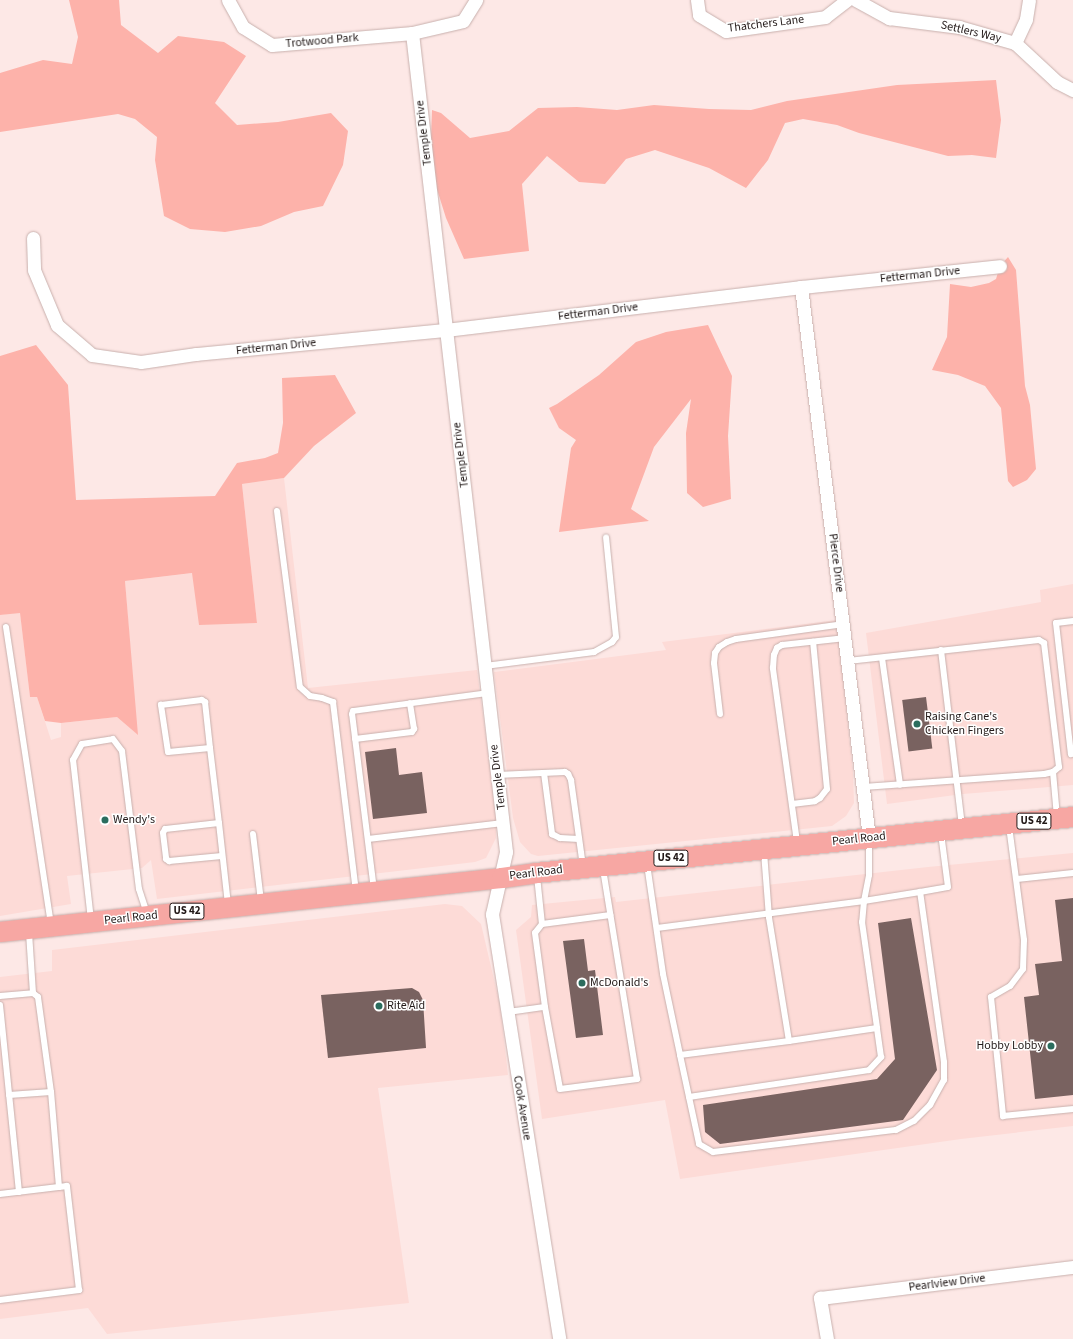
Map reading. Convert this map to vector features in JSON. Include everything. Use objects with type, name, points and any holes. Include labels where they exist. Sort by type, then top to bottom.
[{"type":"main road","name":"Pearl Road","points":[[0,932],[365,891],[502,878],[536,872],[1065,818]]},
{"type":"street","name":"Trotwood Park","points":[[228,0],[243,27],[272,46],[412,33],[463,21],[476,0]]},
{"type":"street","name":"Thatchers Lane","points":[[697,0],[699,15],[726,31],[826,17],[847,0]]},
{"type":"street","name":"Settlers Way","points":[[856,0],[889,18],[959,27],[1015,43],[1057,82],[1073,90]]},
{"type":"street","points":[[1015,43],[1026,19],[1029,0]]},
{"type":"street","name":"Temple Drive","points":[[412,33],[503,823],[506,852],[502,878]]},
{"type":"street","name":"Fetterman Drive","points":[[32,238],[34,270],[57,325],[92,355],[141,362],[196,354],[446,330],[801,287],[1000,266]]},
{"type":"street","name":"Pierce Drive","points":[[801,287],[846,638],[869,838]]},
{"type":"street","name":"Cook Avenue","points":[[502,878],[492,914],[559,1339]]},
{"type":"street","name":"Pearlview Drive","points":[[827,1339],[820,1298],[1073,1267]]},
{"type":"lane","points":[[277,511],[300,687],[310,696],[333,702],[365,891]]},
{"type":"lane","points":[[485,666],[594,652],[612,642],[616,637],[606,537]]},
{"type":"lane","points":[[1073,621],[1056,623],[1071,754],[1073,753]]},
{"type":"lane","points":[[720,714],[714,663],[715,653],[719,647],[736,639],[844,624]]},
{"type":"lane","points":[[6,627],[51,926]]},
{"type":"lane","points":[[797,845],[773,668],[774,655],[777,648],[782,645],[846,638]]},
{"type":"lane","points":[[848,661],[1034,639],[1044,643],[1059,767],[1053,772],[957,781],[863,787]]},
{"type":"lane","points":[[792,804],[815,801],[824,794],[827,783],[813,642]]},
{"type":"lane","points":[[941,650],[962,829]]},
{"type":"lane","points":[[882,658],[900,785]]},
{"type":"lane","points":[[365,891],[368,839],[352,714],[354,711],[488,693]]},
{"type":"lane","points":[[210,748],[168,752],[161,705],[204,700],[210,748],[219,823],[228,907]]},
{"type":"lane","points":[[355,739],[412,732],[414,729],[410,703]]},
{"type":"lane","points":[[91,922],[73,760],[82,744],[112,740],[122,751],[139,888],[148,916]]},
{"type":"lane","points":[[497,775],[565,772],[571,780],[579,839],[593,867],[610,916],[637,1079],[560,1089],[545,1007],[535,933],[542,924],[536,872]]},
{"type":"lane","points":[[1053,772],[1065,818]]},
{"type":"lane","points":[[544,773],[552,834],[560,838],[579,839]]},
{"type":"lane","points":[[219,823],[165,830],[163,833],[166,859],[169,861],[222,856]]},
{"type":"lane","points":[[368,839],[503,823]]},
{"type":"lane","points":[[1008,824],[1017,879],[1024,940],[1023,969],[1010,986],[991,997],[1003,1116],[1073,1109]]},
{"type":"lane","points":[[656,928],[768,912],[864,901],[948,887],[941,831]]},
{"type":"lane","points":[[253,834],[262,903]]},
{"type":"lane","points":[[689,1097],[869,1070],[881,1057],[862,922],[869,875],[869,838]]},
{"type":"lane","points":[[764,849],[768,912],[788,1041]]},
{"type":"lane","points":[[647,861],[663,974],[699,1144],[713,1152],[896,1130],[914,1121],[930,1105],[944,1080],[944,1062],[920,892]]},
{"type":"lane","points":[[1017,879],[1073,873]]},
{"type":"lane","points":[[542,924],[610,916]]},
{"type":"lane","points":[[29,929],[33,993]]},
{"type":"lane","points":[[0,996],[33,993],[38,997],[51,1092],[59,1187]]},
{"type":"lane","points":[[0,1005],[19,1192]]},
{"type":"lane","points":[[508,1012],[545,1007]]},
{"type":"lane","points":[[680,1055],[877,1028]]},
{"type":"lane","points":[[9,1095],[51,1092]]},
{"type":"lane","points":[[0,1194],[67,1186],[78,1290],[0,1300]]},
{"type":"shaded area","points":[[69,0],[119,0],[121,25],[158,53],[178,36],[224,42],[246,56],[215,103],[237,125],[278,122],[331,113],[348,131],[343,165],[323,206],[294,212],[261,226],[225,232],[190,229],[164,216],[155,160],[157,137],[135,119],[118,114],[0,132],[0,73],[43,60],[72,64],[78,37]]},
{"type":"shaded area","points":[[996,80],[1001,120],[996,158],[972,155],[948,156],[859,133],[837,125],[803,119],[785,123],[768,160],[746,188],[709,168],[655,150],[626,159],[605,184],[579,182],[547,156],[522,184],[529,251],[464,259],[446,218],[430,167],[432,110],[441,113],[470,138],[509,131],[538,108],[577,107],[617,110],[654,105],[751,110],[787,101],[897,85]]},
{"type":"shaded area","points":[[1008,257],[1016,270],[1025,386],[1030,405],[1036,469],[1027,480],[1013,487],[1008,481],[1001,408],[985,386],[958,375],[932,370],[947,337],[950,284],[971,287],[989,283],[996,279],[1000,266]]},
{"type":"shaded area","points":[[708,325],[732,376],[728,436],[731,499],[703,507],[687,493],[686,433],[691,399],[654,447],[631,509],[649,521],[559,532],[571,448],[576,440],[559,428],[549,408],[599,375],[636,342],[666,332]]},
{"type":"shaded area","points":[[36,345],[68,385],[76,500],[215,496],[237,463],[265,458],[278,453],[283,423],[282,378],[335,375],[356,413],[314,446],[284,478],[242,484],[257,623],[199,625],[192,573],[125,581],[138,735],[117,717],[61,723],[45,721],[37,697],[30,697],[20,613],[0,615],[0,356]]},
{"type":"shaded area","points":[[284,478],[308,688],[477,670],[496,814],[496,838],[486,858],[475,862],[157,899],[151,860],[142,868],[67,876],[71,904],[0,916],[0,615],[20,612],[30,697],[37,697],[51,740],[61,737],[61,723],[117,717],[137,734],[125,581],[193,573],[257,623],[242,484]]},
{"type":"shaded area","points":[[1073,584],[1073,785],[963,794],[887,804],[866,633],[1041,602],[1040,590]]},
{"type":"shaded area","points":[[837,620],[853,772],[854,803],[846,816],[832,826],[538,856],[531,854],[520,842],[513,818],[494,672],[666,650],[662,642]]},
{"type":"shaded area","points":[[1073,853],[1073,1126],[961,1139],[680,1179],[665,1100],[542,1119],[516,930],[531,917],[532,905],[615,897],[616,902],[928,867]]},
{"type":"shaded area","points":[[445,904],[462,906],[481,924],[500,1005],[508,1075],[378,1088],[409,1303],[107,1334],[88,1308],[0,1319],[0,977],[52,971],[52,950]]},
{"type":"building","name":"Raising Cane's Chicken Fingers","points":[[926,697],[932,749],[909,752],[902,700]]},
{"type":"building","points":[[396,748],[399,775],[422,772],[427,813],[373,819],[365,752]]},
{"type":"building","name":"Hobby Lobby","points":[[1073,898],[1073,1095],[1035,1099],[1024,997],[1039,995],[1035,964],[1062,961],[1055,900]]},
{"type":"building","points":[[911,918],[937,1070],[903,1120],[720,1144],[705,1132],[703,1105],[877,1079],[895,1059],[878,923]]},
{"type":"building","points":[[584,939],[588,971],[595,970],[603,1035],[576,1038],[563,941]]},
{"type":"building","points":[[412,988],[419,992],[423,1000],[426,1048],[328,1058],[321,995]]},
{"type":"place","name":"Raising Cane's Chicken Fingers","points":[[917,724]]},
{"type":"place","name":"Wendy's","points":[[105,820]]},
{"type":"place","name":"McDonald's","points":[[582,983]]},
{"type":"place","name":"Rite Aid","points":[[379,1006]]},
{"type":"place","name":"Hobby Lobby","points":[[1051,1046]]}]
